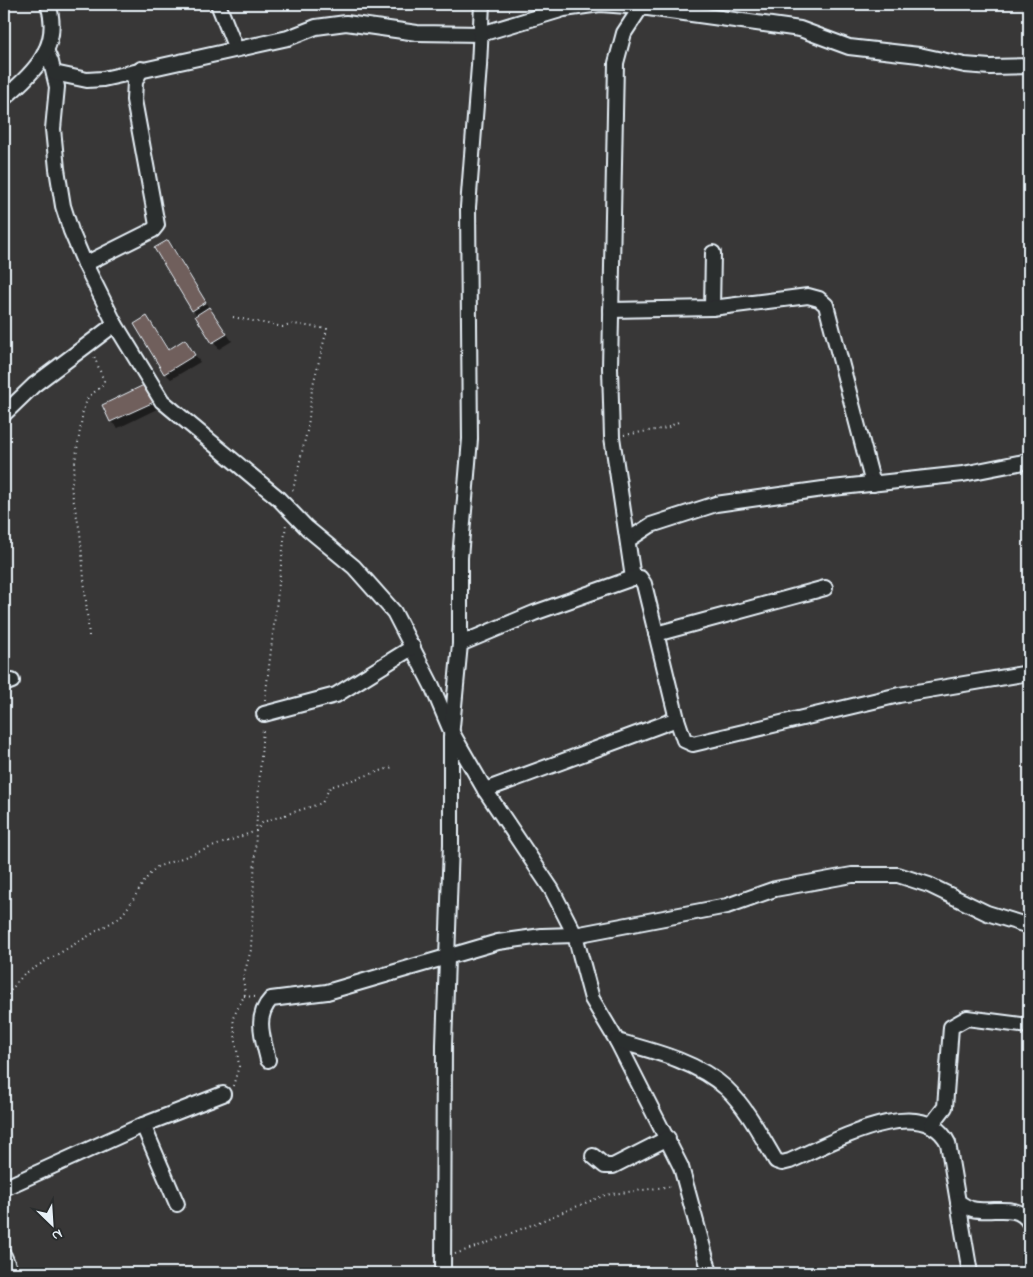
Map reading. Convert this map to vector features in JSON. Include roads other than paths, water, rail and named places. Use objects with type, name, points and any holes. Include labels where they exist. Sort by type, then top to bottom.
[{"type":"street","points":[[4,98],[30,75],[46,50],[51,33],[52,17],[48,4]]},
{"type":"street","points":[[218,4],[236,49]]},
{"type":"street","points":[[443,1273],[444,1045],[451,844],[452,731],[460,644],[460,558],[470,439],[468,207],[482,4]]},
{"type":"street","points":[[54,73],[87,80],[103,79],[141,69],[288,38],[316,27],[346,23],[417,33],[481,34],[564,9],[600,4],[641,7],[800,29],[849,47],[919,55],[965,65],[990,67],[1029,66]]},
{"type":"street","points":[[633,578],[612,437],[611,310],[616,63],[624,33],[641,7]]},
{"type":"street","points":[[46,50],[57,87],[53,129],[56,169],[71,231],[115,324],[162,401],[354,567],[394,612],[413,647],[452,731],[485,790],[546,880],[575,935],[592,999],[617,1041],[668,1138],[688,1185],[710,1273]]},
{"type":"street","points":[[85,264],[153,230],[157,225],[134,100],[135,82],[141,69]]},
{"type":"street","points":[[712,308],[713,253]]},
{"type":"street","points":[[611,310],[712,308],[808,296],[819,299],[826,305],[873,484]]},
{"type":"street","points":[[4,414],[34,385],[115,324]]},
{"type":"street","points":[[628,540],[651,525],[716,504],[963,474],[1029,461]]},
{"type":"street","points":[[460,644],[534,613],[633,578],[640,578],[644,584],[677,719],[684,740],[693,744],[899,695],[1029,673]]},
{"type":"street","points":[[656,634],[825,588]]},
{"type":"street","points":[[264,714],[336,695],[413,647]]},
{"type":"street","points":[[485,790],[677,719]]},
{"type":"street","points":[[268,1060],[260,1024],[262,1012],[271,999],[327,992],[498,942],[542,936],[575,935],[727,906],[775,889],[852,875],[898,874],[929,884],[987,913],[1029,926]]},
{"type":"street","points":[[932,1124],[942,1115],[946,1108],[951,1027],[967,1018],[1029,1026]]},
{"type":"street","points":[[617,1041],[661,1053],[691,1066],[725,1087],[747,1113],[776,1161],[782,1163],[878,1124],[904,1120],[932,1124],[942,1132],[948,1144],[970,1273]]},
{"type":"street","points":[[4,1188],[143,1125],[222,1094]]},
{"type":"street","points":[[143,1125],[177,1204]]},
{"type":"street","points":[[593,1156],[605,1166],[613,1166],[668,1138]]},
{"type":"street","points":[[958,1202],[973,1209],[1015,1210],[1022,1213],[1029,1222]]},
{"type":"street","points":[[4,1256],[11,1273]]}]
